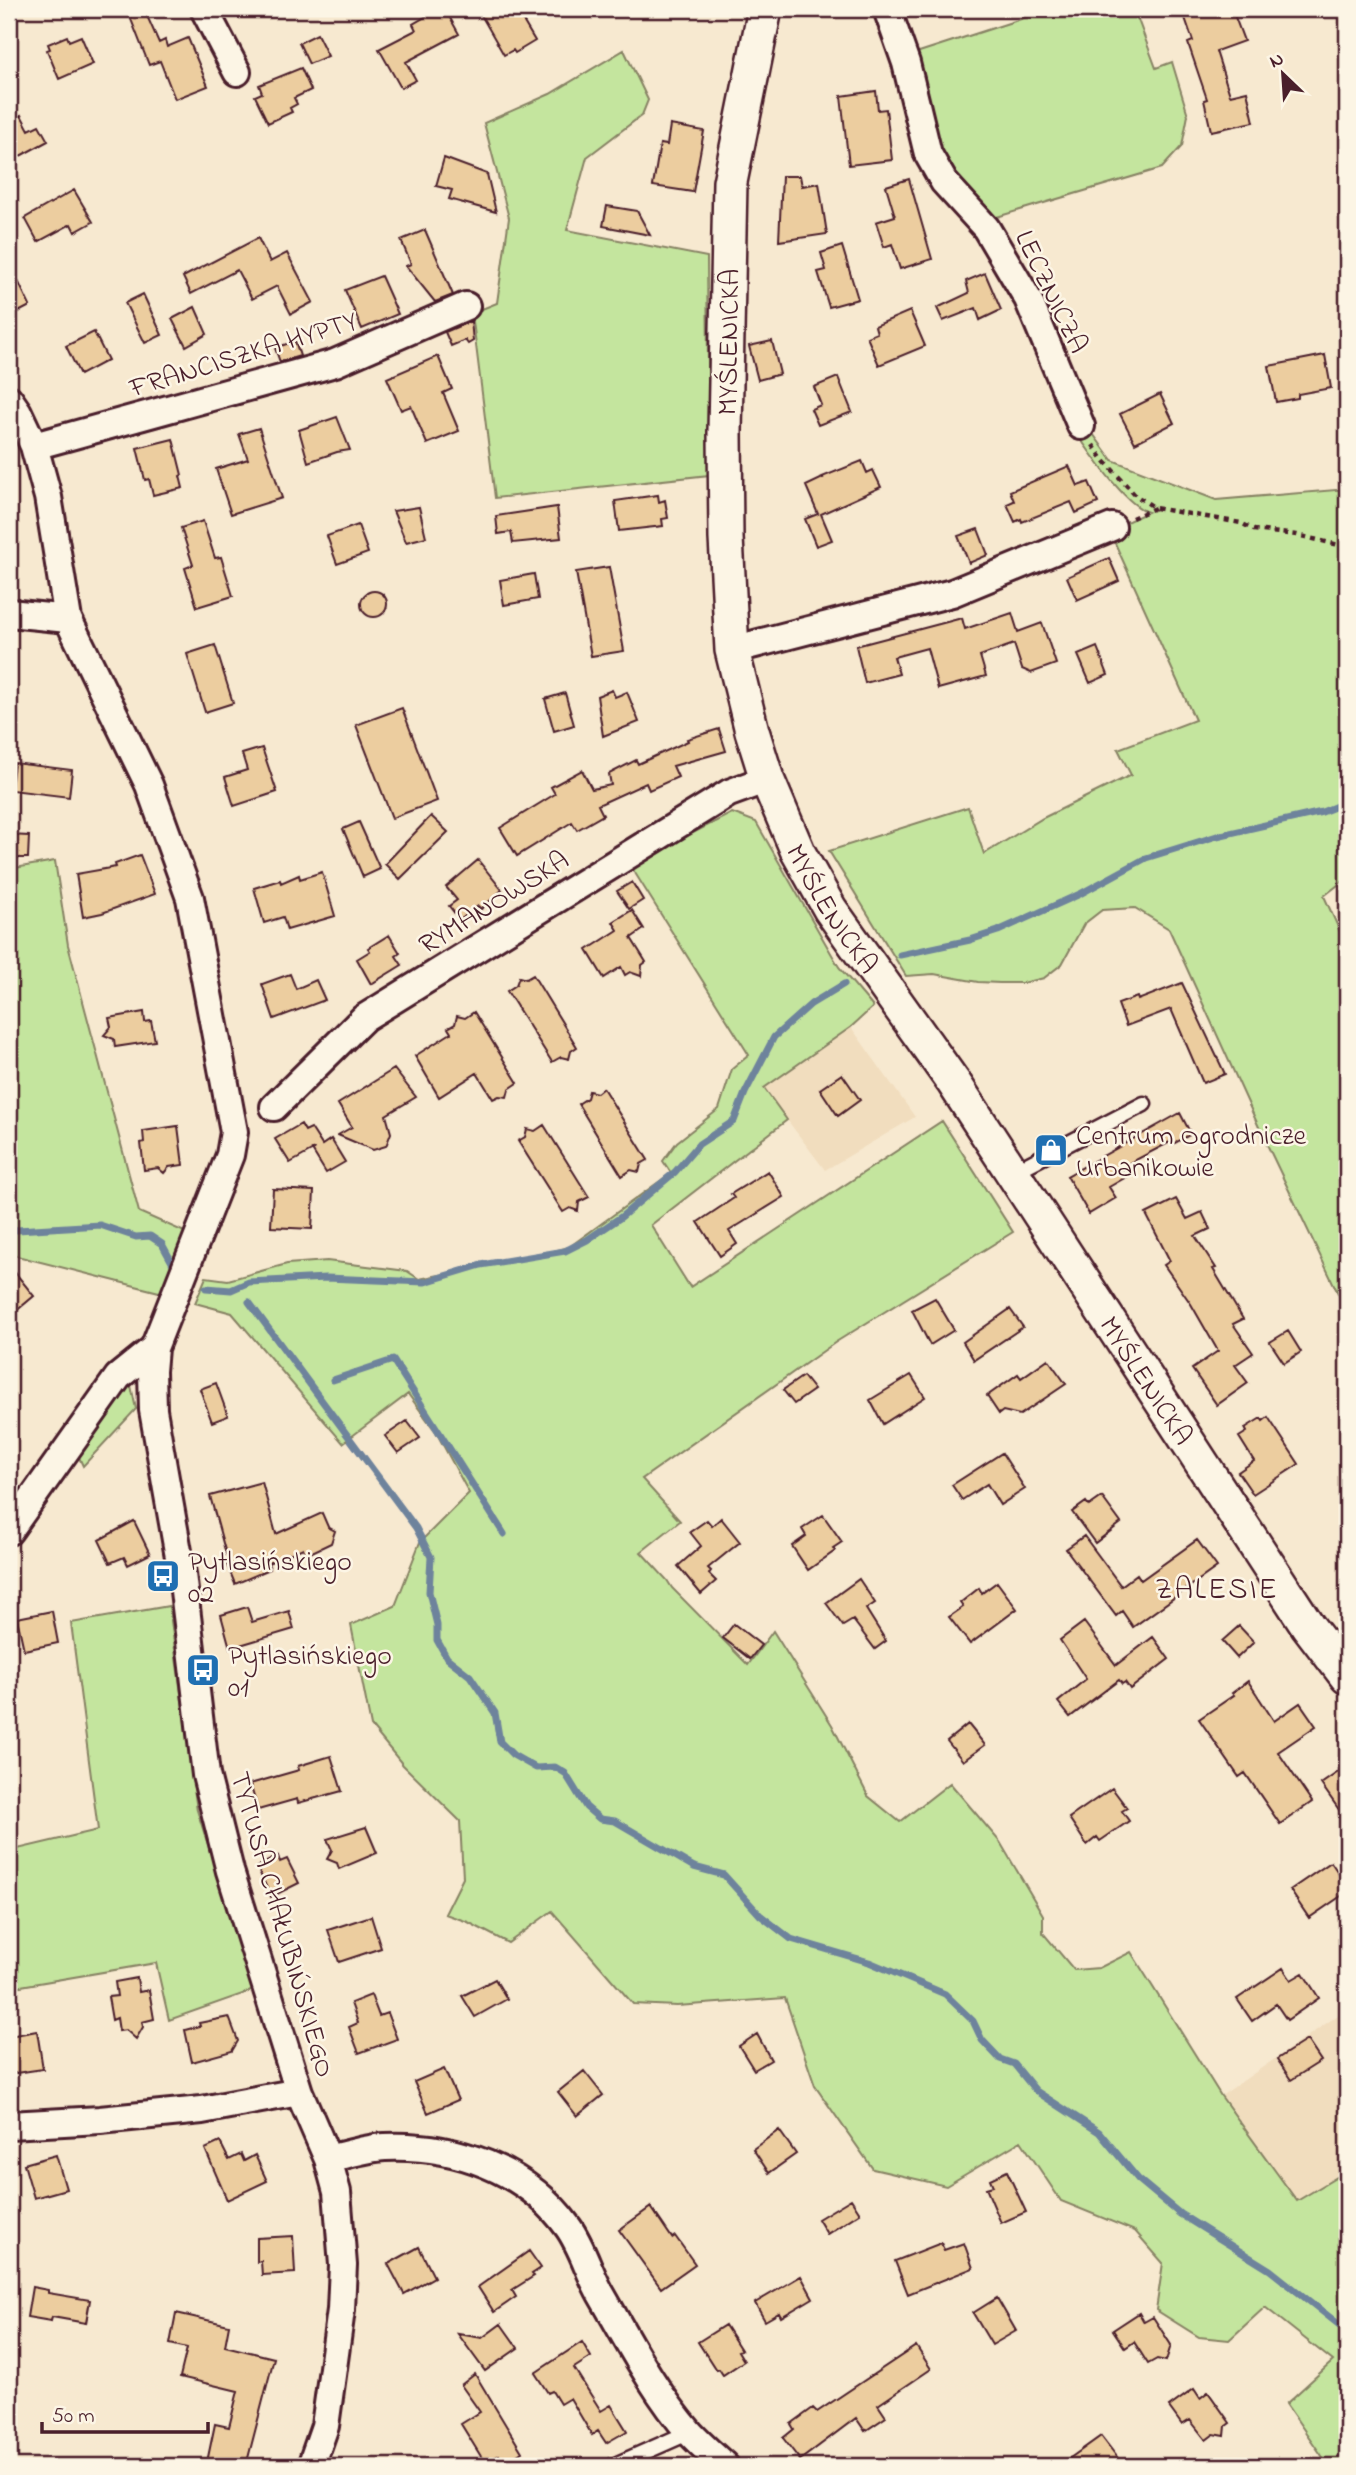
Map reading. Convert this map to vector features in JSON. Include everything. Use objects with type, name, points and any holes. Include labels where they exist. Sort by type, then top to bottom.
[{"type":"street","points":[[204,9],[237,72]]},
{"type":"street","name":"MYŚLENICKA","points":[[765,9],[730,182],[725,432],[726,538],[732,650],[767,779],[798,852],[830,909],[954,1083],[1308,1626],[1347,1677]]},
{"type":"street","name":"LECZNICZA","points":[[887,9],[906,63],[928,154],[944,182],[986,228],[1028,299],[1082,426]]},
{"type":"street","name":"FRANCISZKA HYPTY","points":[[34,446],[335,363],[466,306]]},
{"type":"street","name":"TYTUSA CHAŁUBIŃSKIEGO","points":[[9,399],[34,446],[48,497],[68,619],[149,785],[190,898],[234,1132],[230,1155],[154,1348],[153,1410],[182,1574],[206,1775],[230,1871],[299,2092],[328,2159],[338,2192],[341,2219],[341,2311],[325,2426],[311,2466]]},
{"type":"street","points":[[732,650],[952,593],[1112,527]]},
{"type":"street","points":[[9,613],[68,619]]},
{"type":"street","name":"RYMANOWSKA","points":[[274,1107],[364,1018],[729,793],[767,779]]},
{"type":"street","points":[[9,1531],[118,1377],[154,1348]]},
{"type":"street","points":[[9,2125],[202,2110],[299,2092]]},
{"type":"street","points":[[328,2159],[382,2147],[429,2147],[482,2162],[516,2178],[542,2197],[569,2228],[597,2287],[644,2368],[690,2432],[724,2466]]},
{"type":"lane","points":[[1010,1170],[1027,1165],[1144,1104]]},
{"type":"lane","points":[[613,2466],[690,2432]]},
{"type":"path","points":[[1082,426],[1102,458],[1126,486],[1155,508],[1241,523],[1254,530],[1297,535],[1347,547]]},
{"type":"shaded area","points":[[851,1027],[915,1117],[825,1170],[763,1088]]},
{"type":"shaded area","points":[[1347,2009],[1347,2171],[1297,2201],[1221,2096]]},
{"type":"green space","points":[[1052,9],[1134,9],[1156,68],[1172,62],[1188,115],[1182,146],[1162,168],[990,219],[937,154],[913,54]]},
{"type":"green space","points":[[624,50],[648,100],[642,115],[587,157],[567,230],[707,257],[709,475],[495,498],[472,313],[497,303],[509,218],[484,123],[550,94]]},
{"type":"green space","points":[[1088,427],[1112,460],[1216,500],[1347,489],[1347,878],[1324,896],[1347,947],[1347,1312],[1169,929],[1135,908],[1102,910],[1084,924],[1062,964],[1044,978],[1023,983],[1000,983],[934,974],[906,976],[829,851],[968,807],[984,854],[1043,818],[1131,775],[1118,749],[1195,720],[1109,530],[1148,512],[1139,508],[1119,490],[1077,434]]},
{"type":"green space","points":[[732,813],[756,822],[839,967],[873,1007],[851,1027],[764,1088],[787,1120],[651,1225],[690,1287],[942,1121],[1013,1232],[836,1342],[642,1479],[680,1521],[641,1552],[672,1588],[748,1665],[773,1631],[832,1725],[868,1796],[900,1822],[950,1783],[1000,1842],[1043,1915],[1043,1933],[1074,1970],[1099,1968],[1131,1952],[1221,2096],[1297,2201],[1347,2171],[1347,2466],[1329,2466],[1286,2404],[1333,2361],[1265,2307],[1229,2340],[1199,2337],[1156,2310],[1163,2263],[1135,2231],[1061,2201],[1021,2141],[946,2186],[873,2169],[815,2086],[785,1998],[677,2006],[633,2004],[552,1911],[508,1943],[468,1922],[445,1914],[463,1878],[460,1821],[403,1765],[371,1726],[351,1625],[395,1606],[420,1542],[469,1493],[436,1432],[408,1394],[343,1443],[232,1313],[195,1303],[206,1277],[228,1280],[287,1264],[327,1261],[407,1271],[419,1279],[569,1247],[671,1173],[663,1161],[677,1142],[719,1109],[732,1069],[749,1055],[630,865]]},
{"type":"green space","points":[[55,861],[68,945],[139,1212],[187,1233],[163,1293],[9,1254],[9,869]]},
{"type":"green space","points":[[130,1381],[136,1409],[83,1466],[77,1453]]},
{"type":"green space","points":[[169,1606],[197,1810],[254,1990],[169,2020],[156,1963],[9,1988],[9,1851],[98,1830],[71,1623]]},
{"type":"building","points":[[127,9],[144,9],[159,43],[165,40],[167,47],[188,38],[208,86],[175,99],[160,61],[149,65]]},
{"type":"building","points":[[439,9],[445,9],[459,34],[406,62],[416,80],[401,88],[379,49],[416,30],[413,24]]},
{"type":"building","points":[[493,9],[516,9],[535,41],[515,53],[513,50],[504,55],[481,15]]},
{"type":"building","points":[[1182,9],[1232,9],[1244,41],[1216,51],[1230,95],[1247,91],[1254,122],[1211,131],[1204,100],[1207,99],[1188,43],[1193,41]]},
{"type":"building","points":[[317,34],[328,56],[309,64],[299,43]]},
{"type":"building","points":[[67,36],[69,41],[81,36],[93,64],[59,79],[47,50],[50,49],[48,44]]},
{"type":"building","points":[[301,68],[311,90],[294,98],[297,104],[290,108],[292,112],[268,123],[255,96],[262,93],[259,85]]},
{"type":"building","points":[[876,91],[878,110],[886,109],[892,160],[849,165],[841,96]]},
{"type":"building","points":[[21,115],[29,130],[39,125],[48,141],[9,162],[9,122]]},
{"type":"building","points":[[670,125],[704,131],[693,192],[653,186],[660,144],[667,145]]},
{"type":"building","points":[[444,158],[487,174],[496,212],[449,199],[452,190],[436,186]]},
{"type":"building","points":[[782,176],[800,176],[802,186],[819,183],[827,234],[779,241]]},
{"type":"building","points":[[909,179],[932,259],[900,269],[892,244],[884,247],[876,222],[895,216],[886,186]]},
{"type":"building","points":[[74,190],[93,222],[75,232],[71,224],[38,242],[25,218]]},
{"type":"building","points":[[607,206],[637,211],[650,235],[603,226]]},
{"type":"building","points":[[425,230],[453,295],[435,302],[406,266],[411,264],[401,240]]},
{"type":"building","points":[[258,238],[270,262],[287,253],[313,302],[291,314],[277,286],[252,299],[237,270],[191,294],[183,277]]},
{"type":"building","points":[[842,246],[858,299],[829,307],[818,272],[826,270],[821,253]]},
{"type":"building","points":[[9,262],[30,306],[9,317]]},
{"type":"building","points":[[985,273],[1001,310],[980,320],[976,308],[943,321],[937,308],[969,293],[966,281]]},
{"type":"building","points":[[381,276],[398,314],[362,329],[345,290]]},
{"type":"building","points":[[143,294],[162,335],[145,343],[125,303]]},
{"type":"building","points":[[195,307],[207,334],[186,346],[172,319]]},
{"type":"building","points":[[910,311],[925,346],[879,365],[867,337],[877,333],[875,326]]},
{"type":"building","points":[[471,321],[473,341],[468,344],[465,340],[451,346],[445,332]]},
{"type":"building","points":[[94,332],[108,360],[80,375],[66,346]]},
{"type":"building","points":[[295,341],[300,356],[280,362],[275,348]]},
{"type":"building","points":[[772,341],[780,374],[758,380],[749,346]]},
{"type":"building","points":[[1325,355],[1331,388],[1298,394],[1298,398],[1276,402],[1269,366]]},
{"type":"building","points":[[438,356],[452,389],[443,393],[459,431],[427,444],[411,406],[401,410],[387,378]]},
{"type":"building","points":[[838,377],[852,412],[818,425],[811,409],[821,405],[814,387]]},
{"type":"building","points":[[1160,394],[1174,423],[1135,443],[1120,414]]},
{"type":"building","points":[[337,417],[350,450],[308,462],[299,430]]},
{"type":"building","points":[[259,428],[282,498],[231,514],[216,469],[248,459],[239,434]]},
{"type":"building","points":[[173,439],[183,488],[153,495],[149,479],[145,480],[137,448]]},
{"type":"building","points":[[862,461],[867,473],[873,470],[881,487],[821,514],[832,540],[816,546],[805,519],[818,514],[806,486]]},
{"type":"building","points":[[1069,466],[1078,486],[1089,482],[1098,503],[1076,513],[1071,502],[1022,522],[1021,519],[1015,522],[1007,504],[1014,501],[1010,491]]},
{"type":"building","points":[[658,495],[659,502],[665,500],[668,518],[662,519],[663,526],[619,531],[615,501]]},
{"type":"building","points":[[419,507],[426,537],[406,542],[393,511]]},
{"type":"building","points":[[557,507],[561,538],[513,543],[511,532],[498,534],[496,516]]},
{"type":"building","points":[[203,521],[215,558],[221,557],[233,596],[197,607],[185,568],[193,565],[181,528]]},
{"type":"building","points":[[358,525],[368,553],[337,564],[327,536]]},
{"type":"building","points":[[978,529],[988,555],[969,563],[958,536]]},
{"type":"building","points":[[1109,558],[1119,581],[1077,600],[1067,577]]},
{"type":"building","points":[[609,567],[624,651],[591,656],[576,572]]},
{"type":"building","points":[[534,574],[538,599],[504,605],[500,580]]},
{"type":"building","points":[[374,591],[383,595],[387,604],[383,613],[374,617],[365,613],[361,604],[365,595]]},
{"type":"building","points":[[1012,613],[1018,632],[1042,623],[1056,664],[1031,673],[1022,669],[1014,644],[980,656],[986,676],[938,689],[927,648],[894,657],[899,674],[865,683],[856,646],[962,618],[965,629]]},
{"type":"building","points":[[215,645],[233,703],[205,712],[187,654]]},
{"type":"building","points":[[1097,647],[1108,675],[1090,683],[1078,655]]},
{"type":"building","points":[[612,690],[615,697],[627,692],[639,722],[603,736],[597,696]]},
{"type":"building","points":[[565,693],[574,725],[554,731],[545,699]]},
{"type":"building","points":[[402,708],[437,801],[392,818],[356,725]]},
{"type":"building","points":[[719,729],[726,751],[673,766],[678,777],[649,790],[646,783],[598,805],[603,815],[577,830],[572,822],[517,856],[500,828],[555,794],[551,787],[582,770],[592,789],[611,785],[609,774],[636,760],[638,764],[688,741],[687,739]]},
{"type":"building","points":[[262,748],[277,792],[234,806],[225,777],[247,770],[242,754]]},
{"type":"building","points":[[14,763],[72,770],[69,797],[11,790]]},
{"type":"building","points":[[431,816],[448,832],[400,879],[385,864]]},
{"type":"building","points":[[359,822],[380,869],[363,877],[343,829]]},
{"type":"building","points":[[9,835],[29,836],[28,858],[9,858]]},
{"type":"building","points":[[140,855],[155,894],[83,917],[76,874],[116,867],[115,864]]},
{"type":"building","points":[[478,860],[502,890],[481,909],[478,906],[460,920],[449,906],[457,900],[446,887]]},
{"type":"building","points":[[322,872],[335,916],[287,930],[283,917],[264,923],[254,888],[280,880],[281,883],[299,875],[300,879]]},
{"type":"building","points":[[632,882],[643,900],[629,909],[617,891]]},
{"type":"building","points":[[632,910],[644,929],[631,938],[646,962],[642,965],[641,976],[630,972],[625,975],[621,967],[604,978],[587,950],[618,930],[613,922]]},
{"type":"building","points":[[389,935],[400,953],[396,956],[402,965],[371,984],[357,959],[370,951],[368,948]]},
{"type":"building","points":[[290,974],[296,989],[316,980],[325,1000],[274,1019],[262,984]]},
{"type":"building","points":[[533,975],[577,1047],[571,1051],[569,1059],[561,1057],[552,1062],[507,991],[516,985],[519,977],[526,979]]},
{"type":"building","points":[[1182,983],[1225,1074],[1203,1083],[1171,1009],[1126,1026],[1118,1004],[1137,997],[1138,1000]]},
{"type":"building","points":[[144,1012],[145,1022],[151,1021],[155,1041],[115,1047],[114,1039],[104,1035],[111,1027],[109,1018]]},
{"type":"building","points":[[474,1012],[518,1083],[509,1089],[507,1097],[499,1096],[493,1099],[477,1073],[439,1097],[415,1056],[451,1033],[448,1028],[455,1024],[457,1016],[465,1018]]},
{"type":"building","points":[[394,1069],[416,1097],[386,1115],[391,1133],[386,1146],[373,1150],[338,1135],[352,1127],[338,1104]]},
{"type":"building","points":[[842,1074],[860,1100],[838,1116],[820,1089]]},
{"type":"building","points":[[603,1088],[648,1160],[641,1164],[639,1172],[631,1170],[622,1176],[578,1104],[587,1098],[589,1091],[597,1093]]},
{"type":"building","points":[[1180,1113],[1191,1134],[1122,1167],[1128,1176],[1109,1187],[1116,1198],[1089,1214],[1067,1176]]},
{"type":"building","points":[[301,1124],[305,1131],[311,1128],[322,1145],[331,1139],[345,1162],[326,1173],[312,1151],[290,1163],[275,1139]]},
{"type":"building","points":[[544,1125],[589,1197],[579,1202],[578,1211],[570,1208],[563,1212],[518,1141],[525,1137],[527,1129],[535,1131]]},
{"type":"building","points":[[178,1126],[183,1165],[169,1167],[164,1173],[158,1168],[144,1170],[141,1143],[144,1142],[143,1131]]},
{"type":"building","points":[[768,1171],[784,1197],[729,1231],[737,1244],[720,1256],[698,1222],[734,1198],[731,1194]]},
{"type":"building","points":[[273,1189],[314,1191],[312,1229],[271,1227]]},
{"type":"building","points":[[1176,1199],[1187,1219],[1202,1212],[1210,1229],[1195,1236],[1216,1268],[1213,1269],[1243,1319],[1233,1324],[1253,1353],[1235,1365],[1248,1383],[1217,1405],[1192,1369],[1218,1351],[1191,1304],[1164,1265],[1170,1261],[1146,1214]]},
{"type":"building","points":[[9,1265],[34,1296],[9,1317]]},
{"type":"building","points":[[935,1298],[954,1330],[930,1345],[912,1310]]},
{"type":"building","points":[[1010,1309],[1023,1327],[974,1360],[963,1342]]},
{"type":"building","points":[[1288,1331],[1301,1352],[1284,1363],[1270,1342]]},
{"type":"building","points":[[1048,1359],[1066,1384],[1020,1415],[1003,1411],[999,1414],[987,1396],[1018,1374],[1021,1378]]},
{"type":"building","points":[[911,1375],[925,1397],[883,1424],[870,1400]]},
{"type":"building","points":[[803,1376],[814,1390],[794,1404],[783,1390]]},
{"type":"building","points":[[216,1383],[228,1416],[212,1422],[200,1389]]},
{"type":"building","points":[[1268,1417],[1299,1464],[1253,1494],[1238,1472],[1254,1461],[1239,1437],[1247,1432],[1245,1428],[1261,1418],[1263,1421]]},
{"type":"building","points":[[407,1421],[420,1438],[398,1453],[385,1436]]},
{"type":"building","points":[[1002,1453],[1025,1489],[1000,1505],[987,1484],[962,1500],[952,1485]]},
{"type":"building","points":[[262,1482],[276,1534],[322,1513],[328,1527],[335,1531],[331,1543],[306,1555],[303,1548],[268,1563],[270,1569],[235,1584],[223,1555],[226,1554],[210,1496]]},
{"type":"building","points":[[1102,1497],[1121,1523],[1095,1543],[1072,1512],[1086,1502],[1089,1506]]},
{"type":"building","points":[[823,1515],[842,1542],[833,1548],[835,1551],[808,1570],[792,1546],[806,1536],[802,1529]]},
{"type":"building","points":[[721,1518],[740,1542],[708,1568],[711,1571],[709,1574],[716,1581],[701,1594],[678,1566],[701,1546],[690,1532],[707,1520],[712,1526]]},
{"type":"building","points":[[134,1521],[150,1554],[128,1565],[124,1557],[110,1563],[99,1540]]},
{"type":"building","points":[[1084,1536],[1121,1586],[1137,1574],[1141,1580],[1197,1540],[1217,1567],[1133,1627],[1122,1611],[1116,1616],[1066,1549]]},
{"type":"building","points":[[859,1579],[875,1603],[866,1609],[886,1641],[875,1649],[853,1620],[843,1626],[826,1603]]},
{"type":"building","points":[[997,1582],[1017,1609],[970,1644],[949,1617],[963,1607],[960,1603],[979,1588],[982,1593]]},
{"type":"building","points":[[247,1607],[252,1622],[289,1611],[294,1629],[230,1648],[221,1615]]},
{"type":"building","points":[[52,1611],[58,1643],[24,1650],[17,1618]]},
{"type":"building","points":[[1084,1622],[1116,1665],[1153,1637],[1169,1659],[1130,1689],[1125,1682],[1122,1684],[1119,1680],[1070,1717],[1058,1702],[1086,1679],[1060,1640]]},
{"type":"building","points":[[734,1624],[761,1645],[750,1659],[723,1638]]},
{"type":"building","points":[[1239,1626],[1254,1642],[1237,1658],[1222,1641]]},
{"type":"building","points":[[1248,1681],[1274,1721],[1300,1703],[1316,1726],[1278,1752],[1312,1802],[1280,1824],[1245,1773],[1239,1777],[1199,1719],[1234,1695],[1232,1693]]},
{"type":"building","points":[[968,1724],[985,1745],[963,1761],[947,1741]]},
{"type":"building","points":[[331,1756],[342,1791],[298,1803],[297,1799],[258,1810],[250,1784],[299,1770],[298,1766]]},
{"type":"building","points":[[1347,1766],[1347,1821],[1321,1784]]},
{"type":"building","points":[[1112,1788],[1127,1808],[1122,1811],[1129,1821],[1100,1841],[1097,1837],[1087,1845],[1069,1818]]},
{"type":"building","points":[[366,1827],[377,1853],[339,1869],[337,1863],[327,1859],[332,1850],[327,1839]]},
{"type":"building","points":[[278,1856],[280,1862],[287,1859],[299,1883],[271,1897],[257,1867]]},
{"type":"building","points":[[1331,1862],[1347,1886],[1347,1892],[1309,1918],[1290,1890]]},
{"type":"building","points":[[371,1916],[381,1948],[339,1962],[328,1930]]},
{"type":"building","points":[[1283,1968],[1291,1980],[1303,1973],[1319,1998],[1287,2020],[1276,2004],[1252,2021],[1237,1999]]},
{"type":"building","points":[[137,1978],[139,1992],[149,1990],[154,2019],[142,2022],[143,2027],[136,2039],[126,2030],[119,2031],[117,2018],[112,2020],[108,1997],[117,1996],[115,1982]]},
{"type":"building","points":[[495,1979],[507,1999],[475,2017],[462,1996]]},
{"type":"building","points":[[371,1995],[379,2016],[387,2013],[397,2039],[359,2053],[349,2027],[358,2023],[351,2003]]},
{"type":"building","points":[[229,2017],[238,2041],[232,2051],[192,2062],[185,2030],[200,2026],[199,2023]]},
{"type":"building","points":[[37,2031],[43,2069],[9,2074],[9,2036]]},
{"type":"building","points":[[757,2034],[771,2060],[754,2070],[739,2046]]},
{"type":"building","points":[[1307,2040],[1321,2061],[1291,2080],[1277,2059]]},
{"type":"building","points":[[444,2069],[458,2100],[428,2113],[414,2082]]},
{"type":"building","points":[[584,2071],[603,2095],[577,2116],[558,2092]]},
{"type":"building","points":[[779,2130],[796,2154],[769,2173],[753,2149]]},
{"type":"building","points":[[220,2142],[229,2160],[241,2154],[244,2161],[255,2155],[267,2181],[227,2200],[205,2149]]},
{"type":"building","points":[[56,2155],[66,2189],[34,2198],[24,2164]]},
{"type":"building","points":[[1007,2171],[1026,2212],[1001,2223],[986,2188],[993,2186],[990,2179]]},
{"type":"building","points":[[851,2199],[860,2213],[827,2234],[818,2219]]},
{"type":"building","points":[[651,2207],[672,2238],[675,2236],[695,2264],[661,2288],[619,2230]]},
{"type":"building","points":[[293,2236],[295,2273],[262,2275],[261,2261],[257,2262],[257,2238]]},
{"type":"building","points":[[941,2243],[944,2250],[964,2243],[973,2268],[908,2294],[895,2261]]},
{"type":"building","points":[[419,2247],[434,2277],[404,2294],[388,2264]]},
{"type":"building","points":[[529,2251],[541,2268],[532,2274],[534,2276],[512,2290],[516,2297],[494,2312],[478,2287]]},
{"type":"building","points":[[801,2276],[813,2298],[781,2317],[779,2313],[765,2321],[755,2303]]},
{"type":"building","points":[[32,2287],[48,2290],[48,2293],[90,2300],[86,2323],[52,2317],[51,2321],[27,2317]]},
{"type":"building","points":[[997,2298],[1016,2331],[992,2345],[973,2313]]},
{"type":"building","points":[[176,2313],[229,2325],[225,2346],[274,2358],[246,2466],[207,2462],[215,2424],[229,2427],[238,2391],[180,2377],[187,2348],[170,2344]]},
{"type":"building","points":[[1139,2313],[1144,2322],[1153,2317],[1171,2345],[1166,2361],[1157,2359],[1148,2364],[1134,2342],[1125,2348],[1113,2330]]},
{"type":"building","points":[[501,2324],[518,2348],[485,2371],[458,2334],[482,2338]]},
{"type":"building","points":[[725,2325],[741,2350],[738,2351],[744,2361],[723,2375],[719,2369],[716,2370],[698,2342]]},
{"type":"building","points":[[582,2342],[591,2357],[574,2368],[601,2411],[611,2405],[627,2431],[606,2443],[598,2431],[592,2435],[570,2398],[560,2404],[552,2391],[548,2393],[535,2373]]},
{"type":"building","points":[[916,2346],[931,2369],[878,2405],[886,2417],[865,2431],[856,2418],[800,2460],[783,2438],[794,2429],[791,2424],[813,2408],[817,2412]]},
{"type":"building","points":[[475,2374],[522,2452],[504,2463],[499,2455],[485,2463],[461,2424],[480,2412],[461,2385]]},
{"type":"building","points":[[1194,2389],[1200,2398],[1208,2392],[1230,2423],[1226,2426],[1225,2436],[1214,2434],[1206,2440],[1190,2420],[1182,2425],[1169,2407]]},
{"type":"building","points":[[1101,2436],[1124,2466],[1059,2466]]},
{"type":"waterway","points":[[900,955],[998,931],[1080,894],[1146,858],[1217,836],[1322,812],[1347,802]]},
{"type":"waterway","points":[[206,1288],[231,1290],[249,1282],[326,1278],[425,1282],[481,1265],[565,1251],[621,1217],[675,1172],[699,1144],[734,1121],[745,1093],[774,1037],[811,1004],[844,984]]},
{"type":"waterway","points":[[9,1228],[17,1230],[100,1225],[136,1237],[150,1236],[162,1244],[173,1264]]},
{"type":"waterway","points":[[249,1302],[416,1528],[431,1557],[429,1592],[437,1625],[437,1640],[447,1658],[470,1676],[495,1713],[500,1742],[513,1755],[536,1768],[555,1767],[565,1773],[586,1807],[600,1819],[615,1821],[694,1867],[724,1875],[760,1915],[791,1939],[869,1962],[945,1994],[973,2021],[982,2040],[1000,2059],[1014,2064],[1036,2091],[1099,2132],[1138,2179],[1180,2214],[1270,2270],[1347,2331]]},
{"type":"waterway","points":[[333,1380],[393,1360],[504,1534]]},
{"type":"place","name":"Centrum Ogrodnicze Urbanikowie","points":[[1051,1150]]},
{"type":"place","name":"Pytlasińskiego 02","points":[[163,1576]]},
{"type":"place","name":"Pytlasińskiego 01","points":[[203,1670]]},
{"type":"district","name":"ZALESIE","points":[[1217,1588]]}]
